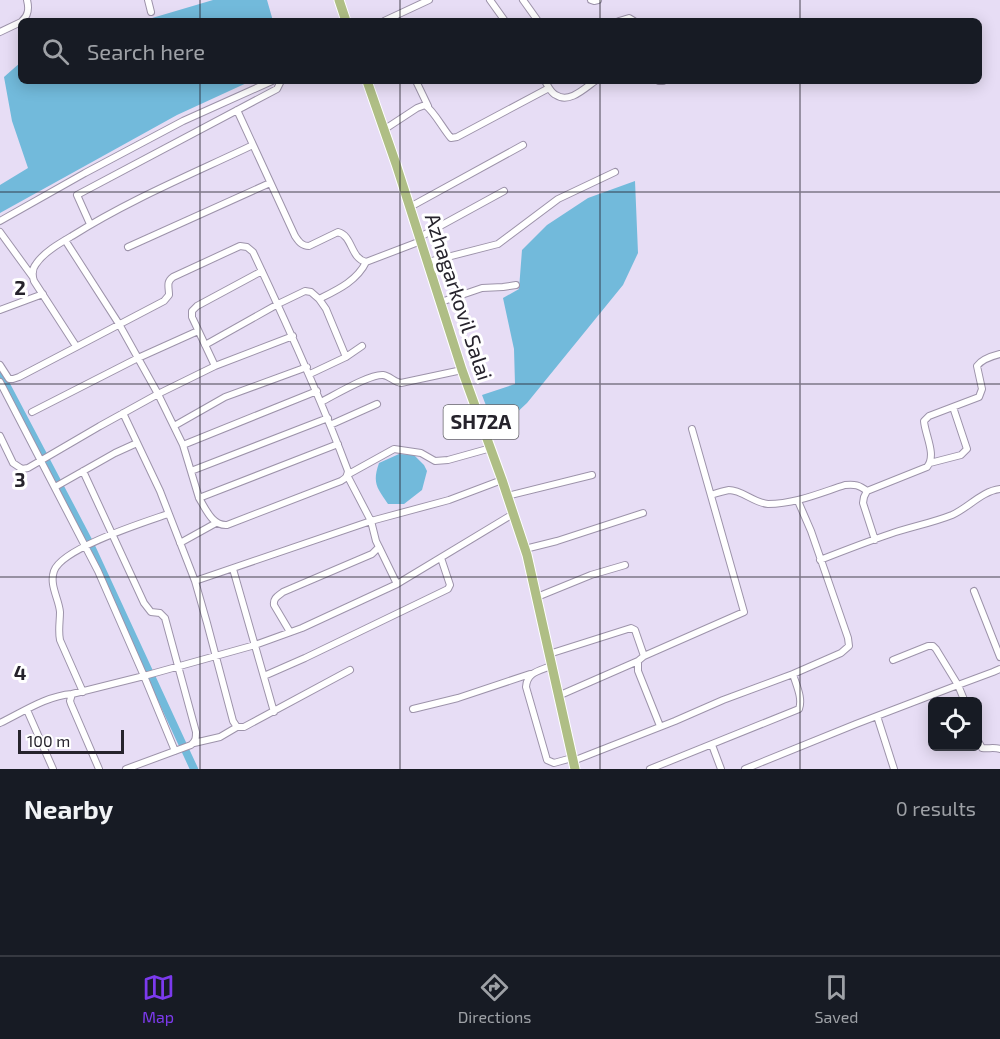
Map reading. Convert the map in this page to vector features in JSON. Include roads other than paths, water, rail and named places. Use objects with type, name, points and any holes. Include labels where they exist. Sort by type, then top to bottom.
[{"type":"main road","points":[[339,0],[345,18]]},
{"type":"main road","name":"Azhagarkovil Salai","points":[[368,84],[385,129],[462,370],[525,549],[573,763]]},
{"type":"street","points":[[26,18],[29,9],[27,0]]},
{"type":"street","points":[[147,0],[151,12]]},
{"type":"street","points":[[391,18],[429,0]]},
{"type":"street","points":[[490,0],[503,18]]},
{"type":"street","points":[[523,0],[536,18]]},
{"type":"street","points":[[591,0],[598,0]]},
{"type":"street","points":[[0,32],[18,23]]},
{"type":"street","points":[[0,221],[174,126],[265,84]]},
{"type":"street","points":[[90,224],[76,195],[277,89],[280,84]]},
{"type":"street","points":[[417,84],[428,106],[451,138],[463,135],[549,88]]},
{"type":"street","points":[[547,84],[557,96],[564,98],[574,95],[590,84]]},
{"type":"street","points":[[385,129],[421,106],[428,106]]},
{"type":"street","points":[[237,110],[295,236],[305,246],[338,232],[342,233],[356,257],[366,262],[420,239],[504,191]]},
{"type":"street","points":[[32,276],[35,264],[44,255],[90,224],[253,145]]},
{"type":"street","points":[[410,207],[523,145]]},
{"type":"street","points":[[428,262],[498,243],[558,199],[615,172]]},
{"type":"street","points":[[128,247],[270,183]]},
{"type":"street","points":[[0,232],[32,276],[76,346]]},
{"type":"street","points":[[65,240],[118,324],[158,394],[183,445],[199,498],[209,516],[222,525],[341,481],[347,475],[393,449],[421,453],[435,461],[448,460],[490,448]]},
{"type":"street","points":[[0,365],[9,379],[19,377],[164,301],[170,295],[168,284],[173,277],[240,246],[247,246],[253,252],[293,336],[338,444],[348,471],[347,475],[371,521],[376,541],[397,584]]},
{"type":"street","points":[[320,299],[355,278],[366,262]]},
{"type":"street","points":[[215,366],[192,317],[192,312],[197,306],[262,271]]},
{"type":"street","points":[[441,302],[472,290],[516,285]]},
{"type":"street","points":[[205,345],[305,291],[311,292],[320,299],[346,357]]},
{"type":"street","points":[[0,310],[43,294]]},
{"type":"street","points":[[32,412],[138,358],[198,331]]},
{"type":"street","points":[[1,439],[13,463],[22,469],[28,468],[158,394],[215,366],[293,336]]},
{"type":"street","points":[[174,426],[225,397],[346,357],[362,346]]},
{"type":"street","points":[[875,540],[862,502],[867,491],[927,467],[932,456],[924,421],[929,416],[979,397],[982,389],[977,366],[980,362],[1000,354]]},
{"type":"street","points":[[321,402],[381,375],[401,383],[462,370]]},
{"type":"street","points":[[0,382],[44,458],[89,545],[98,571],[178,750]]},
{"type":"street","points":[[183,445],[317,391]]},
{"type":"street","points":[[191,471],[377,404]]},
{"type":"street","points":[[930,463],[961,455],[967,449],[953,407]]},
{"type":"street","points":[[123,413],[160,491],[195,581],[233,721],[237,727]]},
{"type":"street","points":[[558,696],[638,662],[644,656],[744,612],[692,429]]},
{"type":"street","points":[[58,486],[137,443]]},
{"type":"street","points":[[199,498],[338,444]]},
{"type":"street","points":[[83,471],[148,609],[151,612],[160,613],[165,618],[196,732],[196,738],[192,744]]},
{"type":"street","points":[[507,496],[592,475]]},
{"type":"street","points":[[195,581],[371,521],[449,500],[502,480]]},
{"type":"street","points":[[711,495],[729,490],[737,491],[756,501],[768,504],[798,501],[845,485],[858,485],[867,491]]},
{"type":"street","points":[[820,560],[952,515],[985,494],[1000,489]]},
{"type":"street","points":[[530,674],[526,687],[547,759],[554,763],[573,763],[841,653],[849,646],[848,638],[811,531],[798,501]]},
{"type":"street","points":[[525,549],[643,513]]},
{"type":"street","points":[[83,692],[60,640],[60,611],[53,577],[55,569],[60,562],[89,545],[112,534],[168,514]]},
{"type":"street","points":[[0,723],[52,697],[83,692],[216,657],[290,632],[397,584],[513,514]]},
{"type":"street","points":[[180,543],[216,522]]},
{"type":"street","points":[[290,632],[274,605],[276,597],[372,554],[379,547]]},
{"type":"street","points":[[264,676],[448,589],[450,585],[441,558]]},
{"type":"street","points":[[537,597],[591,575],[624,565]]},
{"type":"street","points":[[233,569],[274,712]]},
{"type":"street","points":[[974,591],[1000,657]]},
{"type":"street","points":[[549,654],[631,628],[635,630],[644,656]]},
{"type":"street","points":[[893,660],[933,646],[939,652],[963,697]]},
{"type":"street","points":[[638,662],[638,671],[660,726]]},
{"type":"street","points":[[413,709],[458,698],[551,666]]},
{"type":"street","points":[[745,769],[1000,669]]},
{"type":"street","points":[[126,769],[220,736],[237,727],[244,727],[350,670]]},
{"type":"street","points":[[650,769],[799,709],[800,698],[793,674]]},
{"type":"street","points":[[72,694],[71,704],[99,769]]},
{"type":"street","points":[[27,710],[53,769]]},
{"type":"street","points":[[877,716],[894,768],[885,769]]},
{"type":"street","points":[[712,745],[721,769]]},
{"type":"street","points":[[982,748],[1000,749]]},
{"type":"water","points":[[213,0],[267,0],[272,18],[152,18]]},
{"type":"water","points":[[18,65],[18,84],[244,84],[177,115],[0,213],[0,185],[28,168],[12,121],[4,77]]},
{"type":"water","points":[[635,181],[638,253],[623,285],[527,403],[496,432],[482,395],[515,384],[514,349],[503,298],[519,289],[522,250],[547,225],[588,198]]},
{"type":"water","points":[[399,454],[414,455],[427,471],[422,490],[404,504],[388,504],[377,485],[377,470],[379,463]]},
{"type":"waterway","points":[[0,373],[89,542],[194,769]]}]
